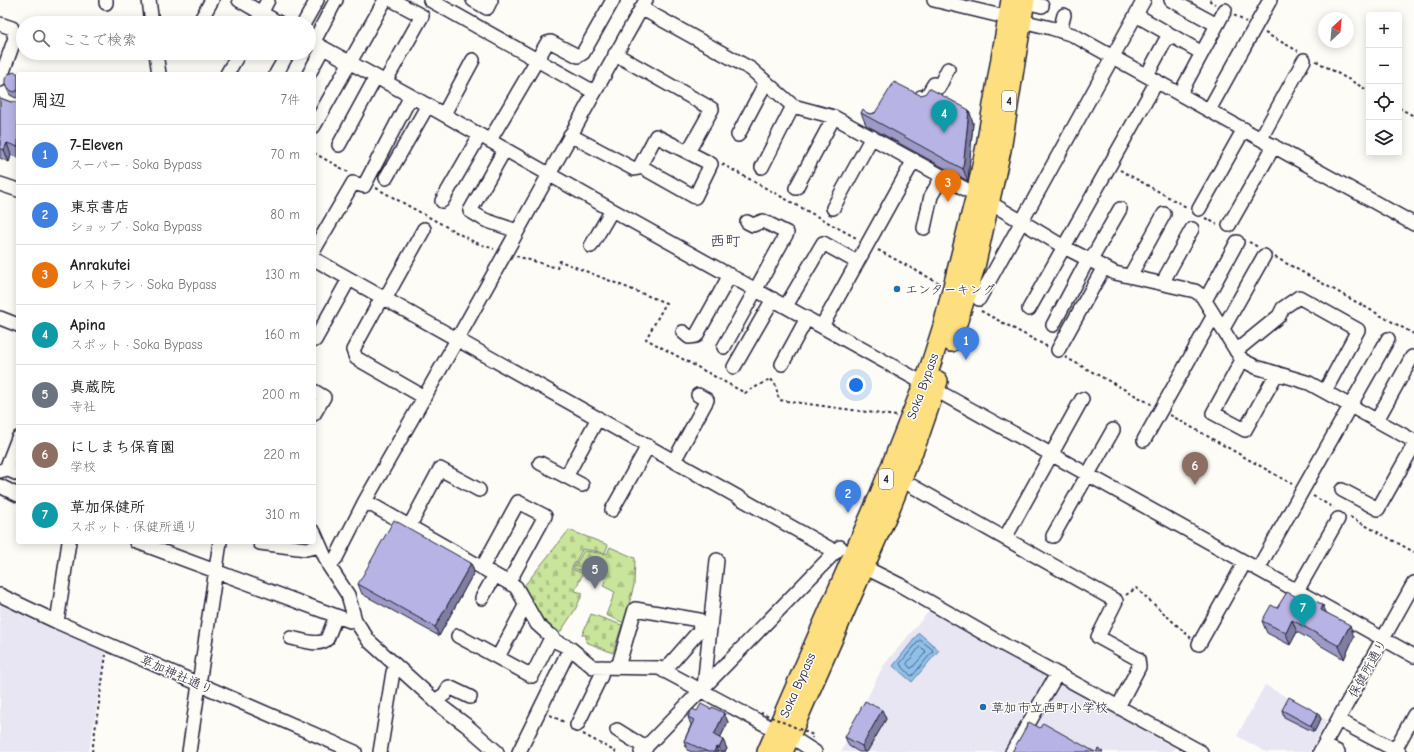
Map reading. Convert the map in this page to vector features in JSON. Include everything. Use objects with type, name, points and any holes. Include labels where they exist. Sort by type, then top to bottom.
[{"type":"highway","name":"Soka Bypass","points":[[767,752],[783,740],[851,558],[930,386],[975,267],[983,198],[986,111],[1022,8]]},
{"type":"highway","name":"Soka Bypass","points":[[930,386],[958,245],[983,198],[1001,150],[1022,8]]},
{"type":"street","points":[[150,0],[151,16]]},
{"type":"street","points":[[203,16],[212,0]]},
{"type":"street","points":[[239,0],[256,16]]},
{"type":"street","points":[[259,16],[268,0]]},
{"type":"street","points":[[308,16],[317,0]]},
{"type":"street","points":[[316,42],[336,0]]},
{"type":"street","points":[[316,122],[385,0]]},
{"type":"street","points":[[339,145],[422,16],[392,0]]},
{"type":"street","points":[[430,0],[594,92]]},
{"type":"street","points":[[473,0],[487,8],[491,0]]},
{"type":"street","points":[[442,201],[538,60],[547,43],[551,42],[578,56],[583,53],[613,0]]},
{"type":"street","points":[[934,0],[1022,8],[1060,31],[1073,35],[1113,56],[1414,224]]},
{"type":"street","points":[[979,299],[1113,56],[1117,38],[1136,15],[1144,0]]},
{"type":"street","points":[[1171,0],[1217,25]]},
{"type":"street","points":[[1209,110],[1270,0]]},
{"type":"street","points":[[329,566],[336,558],[365,502],[644,4],[751,69],[793,106],[834,117],[983,198],[1064,246],[1116,273],[1195,291],[1202,296],[1239,356],[1256,367],[1309,383],[1414,441]]},
{"type":"street","points":[[1180,94],[1225,10]]},
{"type":"street","points":[[1060,31],[1064,15]]},
{"type":"street","points":[[1136,15],[1202,53]]},
{"type":"street","points":[[0,24],[12,28],[15,38],[0,80]]},
{"type":"street","points":[[1029,309],[1064,246],[1152,78],[1169,34]]},
{"type":"street","points":[[316,45],[428,105],[612,210],[1414,656]]},
{"type":"street","points":[[615,54],[712,109],[688,152]]},
{"type":"street","points":[[1261,138],[1307,58]]},
{"type":"street","points":[[157,60],[159,72]]},
{"type":"street","points":[[228,72],[235,60]]},
{"type":"street","points":[[277,72],[284,60]]},
{"type":"street","points":[[309,72],[312,60]]},
{"type":"street","points":[[444,114],[473,60]]},
{"type":"street","points":[[913,93],[925,99],[948,69]]},
{"type":"street","points":[[738,136],[766,82]]},
{"type":"street","points":[[316,257],[353,183],[364,186],[366,183],[411,96]]},
{"type":"street","points":[[386,178],[428,105]]},
{"type":"street","points":[[762,167],[793,106]]},
{"type":"street","points":[[796,188],[834,117]]},
{"type":"street","points":[[1199,210],[1244,129]]},
{"type":"street","points":[[570,135],[634,170],[639,168],[640,166],[656,136],[711,164],[695,197],[640,166]]},
{"type":"street","points":[[833,208],[872,138]]},
{"type":"street","points":[[1229,225],[1274,146]]},
{"type":"street","points":[[505,149],[470,211],[485,220],[517,231]]},
{"type":"street","points":[[822,326],[914,160]]},
{"type":"street","points":[[924,228],[931,196],[942,176]]},
{"type":"street","points":[[0,184],[16,187]]},
{"type":"street","points":[[1053,325],[1120,209]]},
{"type":"street","points":[[591,246],[612,210]]},
{"type":"street","points":[[1130,276],[1164,214]]},
{"type":"street","points":[[724,347],[787,233],[763,221],[753,225],[747,222]]},
{"type":"street","points":[[424,229],[353,350],[356,358],[424,397]]},
{"type":"street","points":[[1165,284],[1166,276],[1192,229]]},
{"type":"street","points":[[786,306],[823,242],[857,262]]},
{"type":"street","points":[[1204,299],[1207,297],[1237,242]]},
{"type":"street","points":[[1222,328],[1226,325],[1264,256]]},
{"type":"street","points":[[316,260],[1195,751]]},
{"type":"street","points":[[1057,352],[1104,267]]},
{"type":"street","points":[[682,332],[690,337],[696,336],[730,275]]},
{"type":"street","points":[[316,338],[349,278]]},
{"type":"street","points":[[1277,373],[1245,430],[1213,413],[1239,356],[1279,316],[1283,308],[1299,297],[1358,330],[1325,391]]},
{"type":"street","points":[[734,367],[745,357],[773,299]]},
{"type":"street","points":[[1144,440],[1214,315]]},
{"type":"street","points":[[0,318],[16,324]]},
{"type":"street","points":[[782,364],[807,318]]},
{"type":"street","points":[[1258,569],[1301,490],[1388,339]]},
{"type":"street","points":[[1377,420],[1412,358]]},
{"type":"street","points":[[316,392],[324,397],[316,411]]},
{"type":"street","points":[[674,461],[707,400],[698,395]]},
{"type":"street","points":[[1005,538],[1082,399]]},
{"type":"street","points":[[566,477],[598,418]]},
{"type":"street","points":[[1053,536],[1113,430]]},
{"type":"street","points":[[8,471],[16,445]]},
{"type":"street","points":[[1342,490],[1378,509],[1414,445]]},
{"type":"street","points":[[612,510],[648,446]]},
{"type":"street","points":[[540,463],[582,485]]},
{"type":"street","points":[[409,527],[440,469],[479,490]]},
{"type":"street","points":[[0,486],[16,494]]},
{"type":"street","points":[[912,486],[1116,601],[1098,637],[1138,659],[1139,667],[1118,707]]},
{"type":"street","points":[[365,502],[516,587],[537,624],[557,642],[570,648],[593,667],[659,668],[702,689],[783,740],[815,752]]},
{"type":"street","points":[[482,568],[518,502],[525,505],[545,516],[509,582]]},
{"type":"street","points":[[1297,591],[1340,514]]},
{"type":"street","points":[[316,537],[329,566],[348,596],[355,620],[369,641],[435,701],[497,752]]},
{"type":"street","points":[[57,622],[69,544]]},
{"type":"street","points":[[143,544],[336,616],[350,621],[355,620]]},
{"type":"street","points":[[189,752],[217,571],[218,544]]},
{"type":"street","points":[[268,544],[306,549],[320,546]]},
{"type":"street","points":[[617,730],[644,750],[702,689],[851,558]]},
{"type":"street","points":[[702,689],[717,560]]},
{"type":"street","points":[[1199,644],[1245,562]]},
{"type":"street","points":[[482,598],[495,575]]},
{"type":"street","name":"保健所通り","points":[[1322,748],[1414,583]]},
{"type":"street","name":"草加神社通り","points":[[0,595],[57,622],[355,752]]},
{"type":"street","points":[[498,657],[526,604]]},
{"type":"street","points":[[618,667],[635,609],[699,620],[700,630],[664,671]]},
{"type":"street","points":[[291,638],[320,643],[325,641],[328,639],[336,616]]},
{"type":"street","points":[[458,636],[532,676],[552,636]]},
{"type":"street","points":[[519,752],[570,648]]},
{"type":"street","points":[[380,752],[392,672],[398,666]]},
{"type":"street","points":[[577,725],[601,676],[602,667]]},
{"type":"street","points":[[1012,752],[1057,674]]},
{"type":"street","points":[[435,701],[445,694],[449,687],[470,697]]},
{"type":"street","points":[[1338,720],[1397,751],[1414,715]]},
{"type":"street","points":[[1322,748],[1338,752]]},
{"type":"path","points":[[1211,0],[1210,1],[1307,58],[1366,89]]},
{"type":"path","points":[[1402,110],[1414,116]]},
{"type":"path","points":[[316,154],[474,242],[505,253],[557,268],[560,261],[666,303],[646,339],[745,393],[770,379],[775,383],[779,400],[900,417]]},
{"type":"path","points":[[718,162],[945,286]]},
{"type":"path","points":[[979,299],[974,307],[1160,410],[1301,490],[1340,514],[1414,552]]},
{"type":"path","points":[[1116,601],[1136,588],[1182,631],[1199,644]]},
{"type":"path","points":[[92,752],[106,654],[110,644]]},
{"type":"path","points":[[761,715],[762,713],[813,735],[812,738]]},
{"type":"shaded area","points":[[0,604],[106,652],[89,752],[0,752]]},
{"type":"shaded area","name":"草加市立西町小学校","points":[[930,610],[1175,748],[1172,752],[841,752],[883,666]]},
{"type":"shaded area","points":[[1265,685],[1327,720],[1310,752],[1266,752],[1237,736]]},
{"type":"green space","points":[[569,530],[608,545],[605,553],[583,549],[571,569],[583,573],[575,591],[583,593],[575,610],[559,634],[541,620],[524,586]]},
{"type":"green space","points":[[610,547],[635,558],[634,585],[624,623],[606,615],[615,592],[603,586],[606,578],[573,568],[584,551],[607,554]]},
{"type":"green space","points":[[591,614],[622,625],[613,653],[586,642],[586,635],[582,635]]},
{"type":"water","points":[[919,633],[939,650],[912,682],[893,666]]},
{"type":"building","points":[[16,72],[16,91],[14,92],[8,89],[5,85],[5,79],[8,74]]},
{"type":"building","points":[[894,82],[920,95],[925,94],[929,88],[969,110],[963,169],[861,113],[863,109],[867,113],[875,113]]},
{"type":"building","points":[[0,98],[11,102],[16,102],[16,146],[7,143],[4,150],[0,148]]},
{"type":"building","points":[[394,520],[471,563],[435,627],[358,584]]},
{"type":"building","points":[[1287,592],[1311,604],[1314,600],[1323,605],[1321,610],[1350,625],[1339,646],[1292,620],[1286,633],[1262,621],[1271,605],[1277,608]]},
{"type":"building","points":[[1289,697],[1318,713],[1311,726],[1282,710]]},
{"type":"building","points":[[865,701],[882,710],[862,746],[845,737]]},
{"type":"building","points":[[701,704],[711,709],[712,707],[724,713],[714,735],[723,740],[719,748],[716,747],[714,752],[708,752],[684,741],[694,720],[688,717],[692,709],[697,711]]},
{"type":"building","points":[[1029,722],[1040,728],[1043,723],[1095,752],[1012,752]]},
{"type":"building","points":[[1098,749],[1103,752],[1096,752]]},
{"type":"place","name":"Apina","points":[[944,133]]},
{"type":"place","name":"Anrakutei","points":[[948,202]]},
{"type":"place","name":"エンターキング","points":[[897,289]]},
{"type":"place","name":"7-Eleven","points":[[966,360]]},
{"type":"place","name":"にしまち保育園","points":[[1195,485]]},
{"type":"place","name":"東京書店","points":[[848,513]]},
{"type":"place","name":"真蔵院","points":[[595,589]]},
{"type":"place","name":"草加保健所","points":[[1303,627]]},
{"type":"place","name":"草加市立西町小学校","points":[[983,707]]},
{"type":"district","name":"西町","points":[[725,241]]}]
